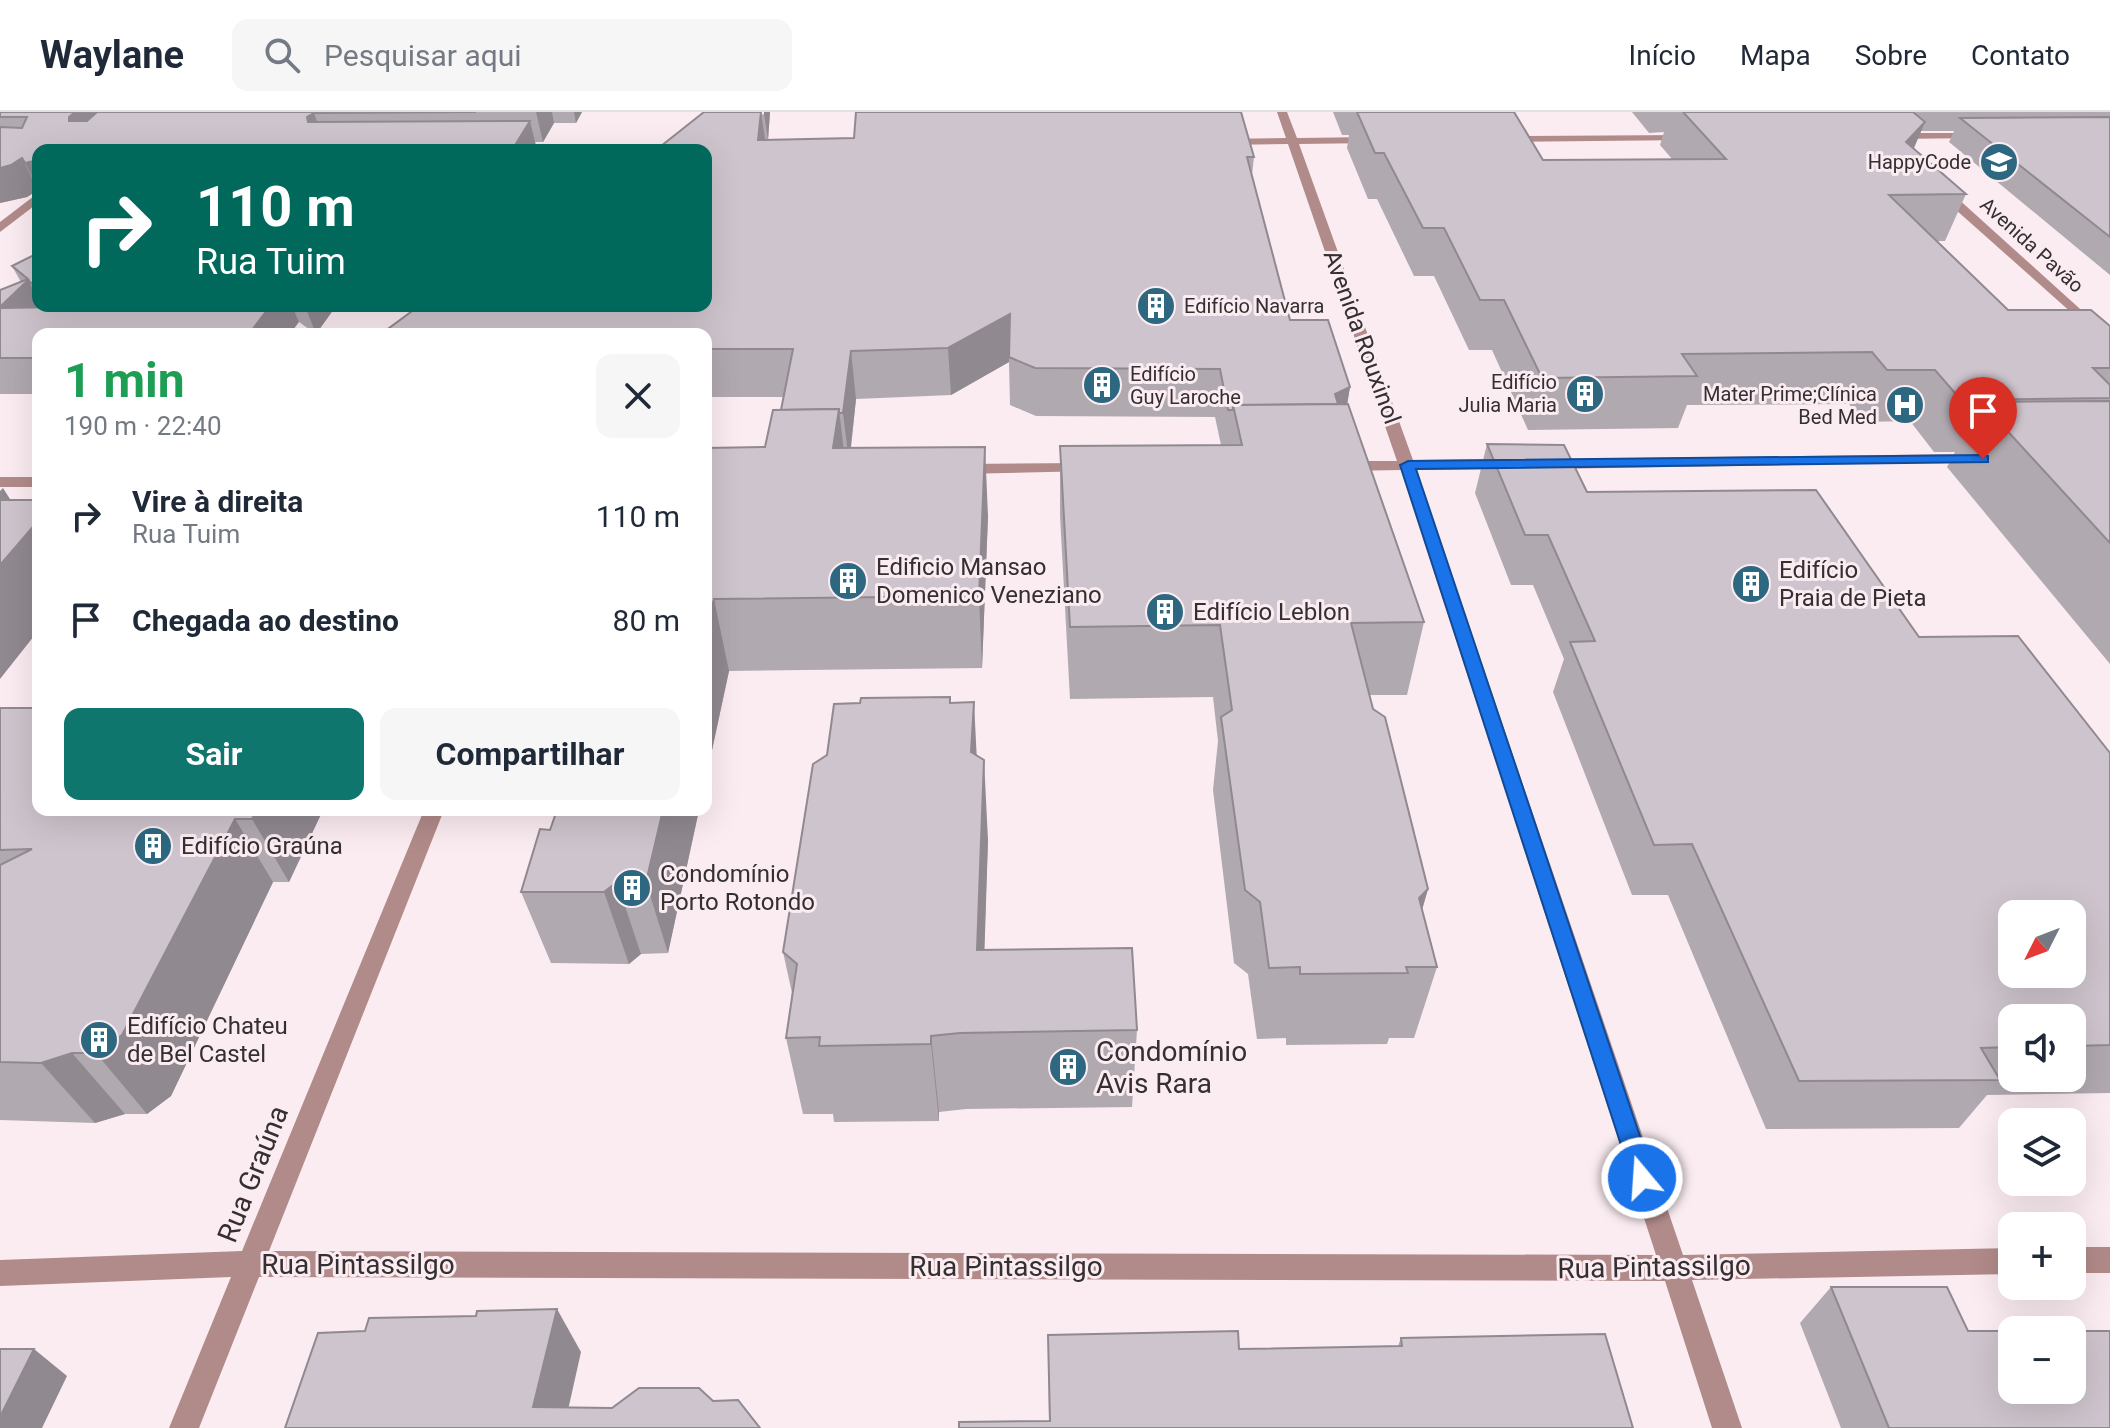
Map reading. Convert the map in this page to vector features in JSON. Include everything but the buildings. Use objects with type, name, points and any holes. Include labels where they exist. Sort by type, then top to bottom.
[{"type":"street","name":"Avenida Rouxinol","points":[[1282,112],[1408,465],[1727,1428]]},
{"type":"street","points":[[1893,147],[1882,136],[1988,135]]},
{"type":"street","points":[[1500,139],[1707,138]]},
{"type":"street","points":[[1214,142],[1388,140]]},
{"type":"street","name":"Avenida Pavão","points":[[1928,178],[2110,343]]},
{"type":"street","points":[[0,228],[32,202]]},
{"type":"street","points":[[1322,466],[1999,459]]},
{"type":"street","points":[[943,469],[1101,468]]},
{"type":"street","points":[[0,482],[32,482]]},
{"type":"street","name":"Rua Graúna","points":[[184,1428],[432,816]]},
{"type":"street","points":[[2086,1260],[2110,1260]]},
{"type":"street","name":"Rua Pintassilgo","points":[[0,1273],[249,1264],[1672,1268],[1998,1261]]},
{"type":"place","name":"HappyCode","points":[[1999,162]]},
{"type":"place","name":"Edifício Navarra","points":[[1156,306]]},
{"type":"place","name":"Edifício Guy Laroche","points":[[1102,385]]},
{"type":"place","name":"Edifício Julia Maria","points":[[1585,394]]},
{"type":"place","name":"Mater Prime;Clínica Bed Med","points":[[1905,405]]},
{"type":"place","name":"Edificio Mansao Domenico Veneziano","points":[[848,581]]},
{"type":"place","name":"Edifício Praia de Pieta","points":[[1751,584]]},
{"type":"place","name":"Edifício Leblon","points":[[1165,612]]},
{"type":"place","name":"Edifício Graúna","points":[[153,846]]},
{"type":"place","name":"Condomínio Porto Rotondo","points":[[632,888]]},
{"type":"place","name":"Edifício Chateu de Bel Castel","points":[[99,1040]]},
{"type":"place","name":"Condomínio Avis Rara","points":[[1068,1067]]},
{"type":"route","points":[[1642,1178],[1408,465],[1983,459]]}]
